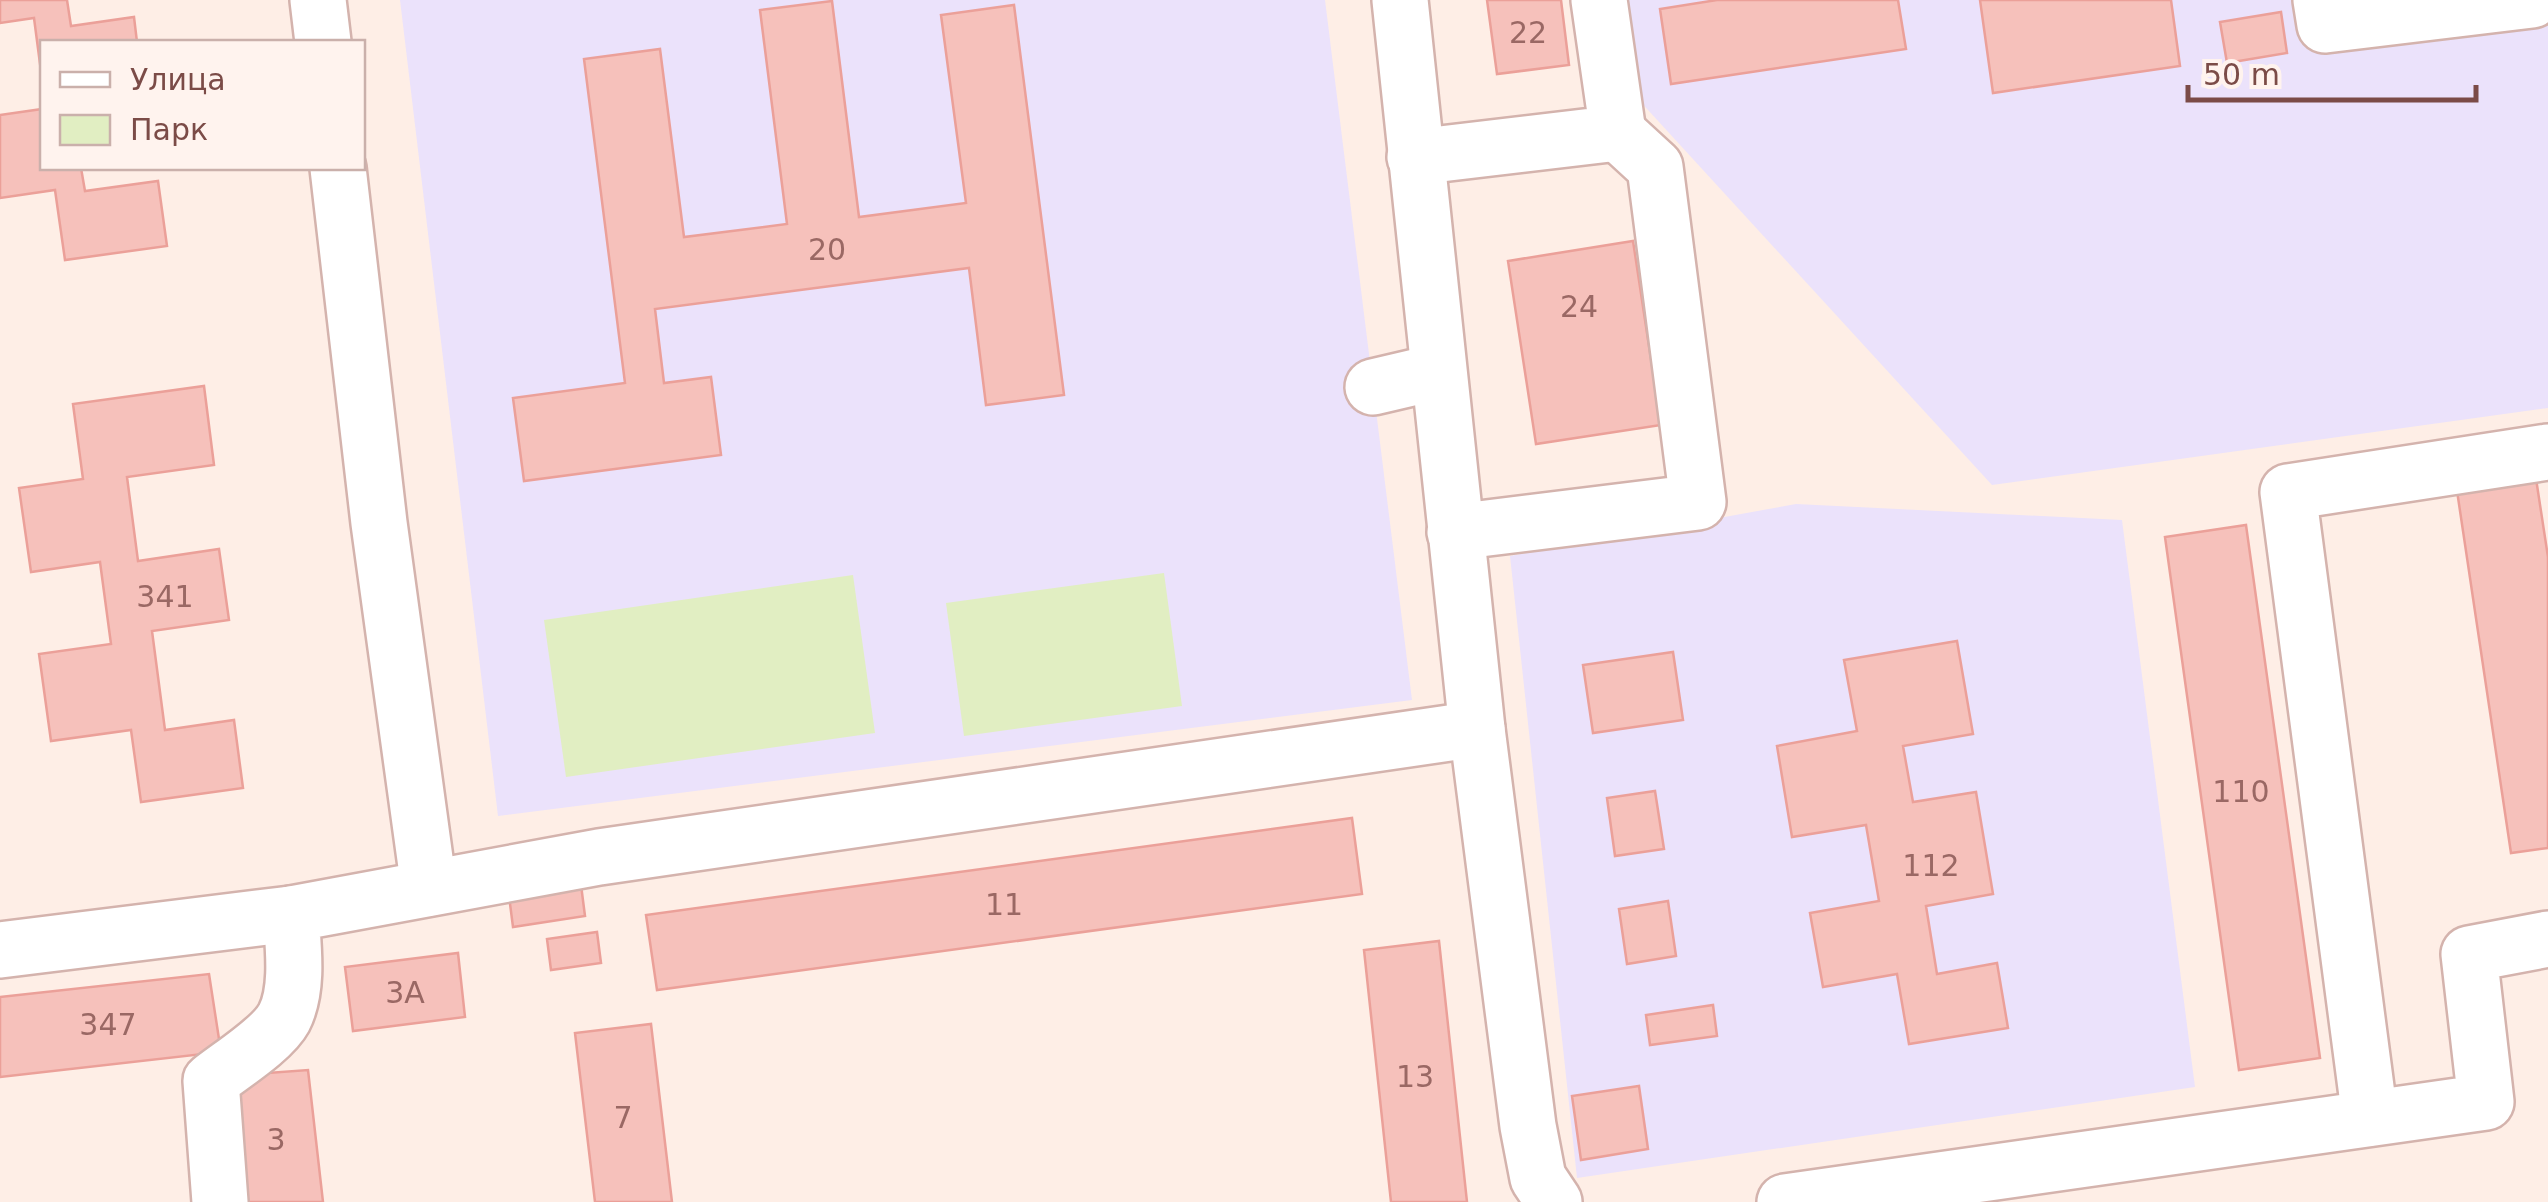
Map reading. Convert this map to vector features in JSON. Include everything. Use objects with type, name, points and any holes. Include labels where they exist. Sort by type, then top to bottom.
[{"type":"lane","points":[[318,0],[323,40]]},
{"type":"lane","points":[[1400,0],[1476,729],[1528,1126],[1538,1178],[1554,1202]]},
{"type":"lane","points":[[1455,532],[1698,502],[1655,167],[1618,133],[1599,0]]},
{"type":"lane","points":[[2320,0],[2325,25],[2532,0]]},
{"type":"lane","points":[[1415,158],[1618,133]]},
{"type":"lane","points":[[338,170],[379,523],[429,888]]},
{"type":"lane","points":[[1373,387],[1437,372]]},
{"type":"lane","points":[[2370,1118],[2288,492],[2548,452]]},
{"type":"lane","points":[[0,950],[291,914],[599,857],[1476,729]]},
{"type":"lane","points":[[220,1202],[211,1081],[284,1018],[291,988],[291,914]]},
{"type":"lane","points":[[1785,1202],[2077,1181],[2370,1118],[2486,1102],[2469,954],[2548,939]]},
{"type":"shaded area","points":[[400,0],[1325,0],[1412,700],[498,816]]},
{"type":"shaded area","points":[[1621,0],[2548,0],[2548,408],[1992,485],[1637,98]]},
{"type":"shaded area","points":[[1796,504],[2122,520],[2195,1087],[1577,1178],[1510,556]]},
{"type":"green space","points":[[1164,573],[1182,706],[964,736],[946,603]]},
{"type":"green space","points":[[853,575],[875,733],[566,777],[544,620]]},
{"type":"building","points":[[0,0],[67,0],[71,26],[134,17],[137,40],[40,40],[40,64],[34,18],[0,23]]},
{"type":"building","points":[[1487,0],[1561,0],[1569,65],[1497,74]]},
{"type":"building","points":[[1717,0],[1898,0],[1906,49],[1671,84],[1660,9]]},
{"type":"building","points":[[1980,0],[2171,0],[2180,66],[1993,93]]},
{"type":"building","points":[[832,1],[859,217],[966,203],[941,15],[1014,5],[1064,395],[986,405],[969,268],[655,309],[664,383],[711,377],[721,455],[524,481],[513,398],[625,383],[584,59],[660,49],[684,237],[787,224],[760,10]]},
{"type":"building","points":[[2281,12],[2287,53],[2227,63],[2220,22]]},
{"type":"building","points":[[40,109],[40,170],[81,170],[85,191],[158,181],[167,246],[65,260],[55,190],[0,198],[0,115]]},
{"type":"building","points":[[1633,241],[1661,425],[1536,444],[1508,261]]},
{"type":"building","points":[[204,386],[214,465],[127,477],[138,561],[219,549],[229,620],[152,631],[165,730],[234,720],[243,788],[141,802],[131,730],[51,741],[39,654],[111,644],[100,562],[31,572],[19,488],[83,479],[73,404]]},
{"type":"building","points":[[2535,472],[2548,557],[2548,848],[2511,853],[2456,484]]},
{"type":"building","points":[[2246,525],[2320,1058],[2239,1070],[2165,537]]},
{"type":"building","points":[[1957,641],[1973,734],[1903,746],[1913,802],[1976,792],[1993,894],[1926,906],[1937,974],[1997,963],[2008,1028],[1909,1044],[1897,974],[1823,987],[1810,913],[1879,901],[1866,825],[1792,837],[1777,746],[1857,731],[1844,660]]},
{"type":"building","points":[[1673,652],[1683,720],[1593,733],[1583,665]]},
{"type":"building","points":[[1655,791],[1664,849],[1615,856],[1607,798]]},
{"type":"building","points":[[1352,818],[1362,894],[657,990],[646,915]]},
{"type":"building","points":[[581,885],[585,916],[513,927],[509,896]]},
{"type":"building","points":[[1668,901],[1676,956],[1627,964],[1619,909]]},
{"type":"building","points":[[597,932],[601,963],[551,970],[547,939]]},
{"type":"building","points":[[1439,941],[1467,1202],[1391,1202],[1364,950]]},
{"type":"building","points":[[458,953],[465,1017],[353,1031],[345,967]]},
{"type":"building","points":[[209,974],[221,1052],[0,1077],[0,997]]},
{"type":"building","points":[[1713,1005],[1717,1036],[1650,1045],[1646,1015]]},
{"type":"building","points":[[651,1024],[672,1202],[595,1202],[575,1033]]},
{"type":"building","points":[[308,1070],[323,1202],[246,1202],[228,1076]]},
{"type":"building","points":[[1639,1086],[1648,1149],[1581,1160],[1572,1096]]}]
